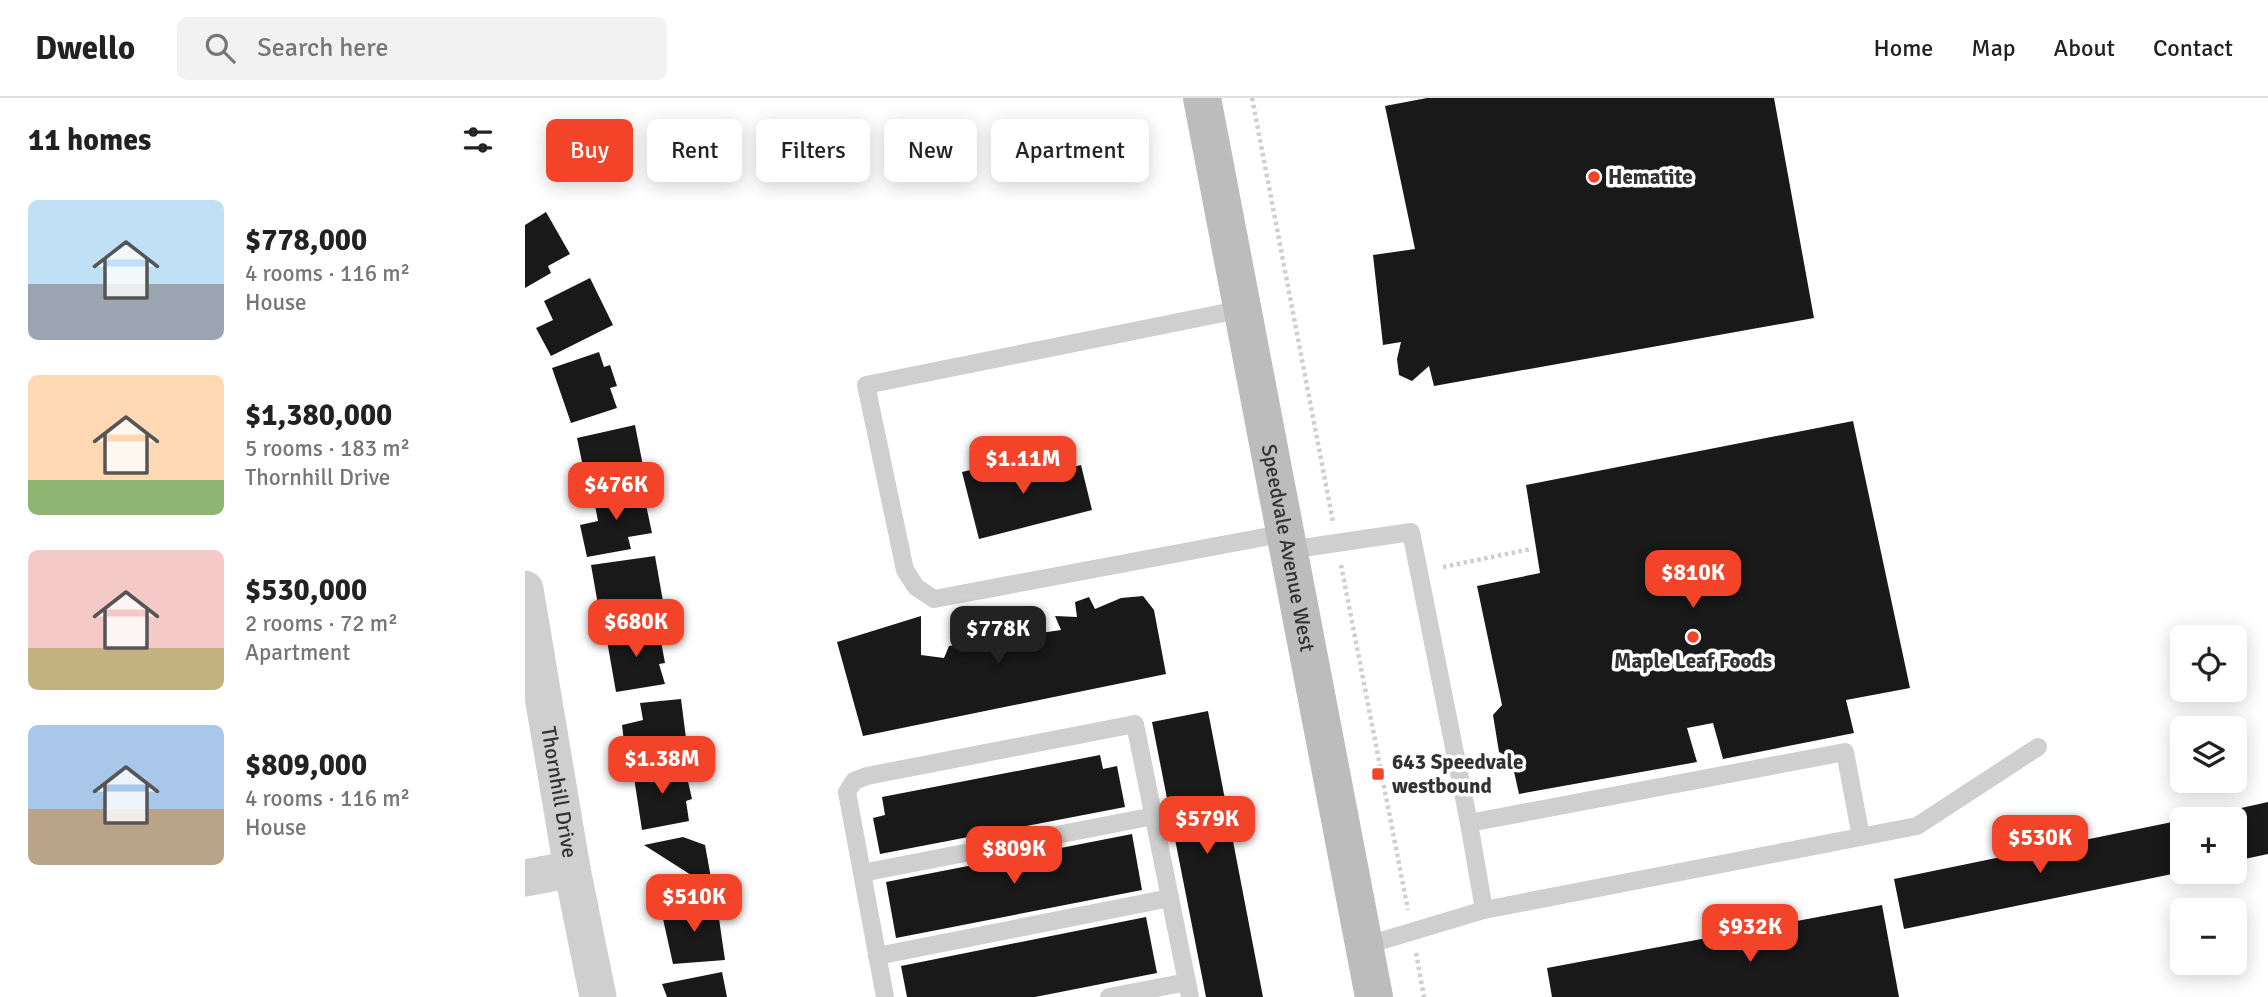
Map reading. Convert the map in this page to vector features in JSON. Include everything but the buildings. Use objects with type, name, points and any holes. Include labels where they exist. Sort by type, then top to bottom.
[{"type":"main road","name":"Speedvale Avenue West","points":[[1202,98],[1374,997]]},
{"type":"street","name":"Thornhill Drive","points":[[525,589],[572,869],[598,997]]},
{"type":"street","points":[[525,877],[572,869]]},
{"type":"lane","points":[[1243,309],[866,385],[905,570],[916,587],[934,600],[1288,542],[1411,532],[1484,910]]},
{"type":"lane","points":[[885,997],[847,792],[854,781],[867,776],[1135,724],[1188,989],[1109,997]]},
{"type":"lane","points":[[1364,946],[1484,910],[1917,827],[2038,747]]},
{"type":"lane","points":[[1469,823],[1845,752],[1861,837]]},
{"type":"lane","points":[[862,873],[1154,816]]},
{"type":"lane","points":[[877,956],[1170,898]]},
{"type":"path","points":[[1419,572],[1531,549]]},
{"type":"place","name":"Hematite","points":[[1594,177]]},
{"type":"place","name":"Maple Leaf Foods","points":[[1693,637]]},
{"type":"place","name":"643 Speedvale westbound","points":[[1378,774]]}]
